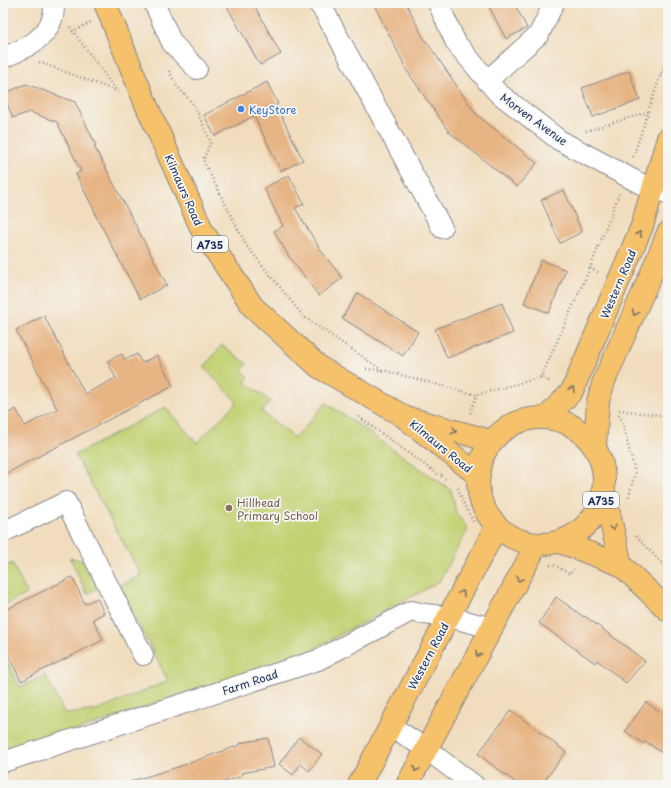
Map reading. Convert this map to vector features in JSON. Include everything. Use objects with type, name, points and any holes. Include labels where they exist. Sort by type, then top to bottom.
[{"type":"main road","name":"Kilmaurs Road","points":[[105,3],[145,102],[203,232],[253,307],[319,367],[403,416],[479,476]]},
{"type":"main road","name":"Western Road","points":[[546,418],[572,391],[642,226],[661,191],[668,138]]},
{"type":"main road","points":[[595,446],[598,401],[604,382],[668,233]]},
{"type":"main road","name":"Kilmaurs Road","points":[[403,416],[491,442]]},
{"type":"main road","name":"A735","points":[[604,492],[596,513],[580,532],[560,542],[537,544],[516,539],[497,526],[484,508],[478,487],[480,461],[491,442],[515,422],[536,417],[560,419],[580,429],[595,446],[604,466],[604,492],[620,565]]},
{"type":"main road","name":"Western Road","points":[[360,785],[497,526]]},
{"type":"main road","name":"A735","points":[[560,542],[620,565],[668,610]]},
{"type":"main road","points":[[407,785],[537,544]]},
{"type":"street","points":[[154,3],[172,43],[197,69]]},
{"type":"street","points":[[318,3],[323,9],[442,228]]},
{"type":"street","name":"Morven Avenue","points":[[438,3],[456,43],[497,92],[559,140],[661,191]]},
{"type":"street","points":[[487,81],[539,34],[554,3]]},
{"type":"street","points":[[8,55],[27,47],[44,34],[53,16],[54,4]]},
{"type":"street","points":[[3,532],[66,502],[143,655]]},
{"type":"street","name":"Farm Road","points":[[3,762],[318,660],[411,611],[449,617],[492,628]]},
{"type":"street","points":[[391,726],[426,749],[472,784]]},
{"type":"path","points":[[54,4],[117,91]]},
{"type":"path","points":[[8,55],[117,91],[145,102]]},
{"type":"path","points":[[166,64],[176,85],[194,104],[211,142],[203,160],[246,245],[304,317],[382,370]]},
{"type":"path","points":[[559,140],[648,112]]},
{"type":"path","points":[[358,369],[382,370],[477,395]]},
{"type":"path","points":[[616,409],[668,416]]},
{"type":"path","points":[[632,532],[668,570]]},
{"type":"green space","points":[[222,345],[247,364],[242,370],[249,377],[245,382],[270,401],[262,412],[295,438],[326,403],[451,490],[456,513],[468,529],[439,582],[304,654],[3,755],[3,653],[20,687],[45,675],[65,714],[99,710],[168,681],[119,586],[141,575],[75,455],[165,407],[197,443],[237,402],[204,367]]},
{"type":"green space","points":[[70,558],[88,563],[94,570],[102,586],[87,594]]},
{"type":"green space","points":[[12,563],[27,594],[3,606],[3,567]]},
{"type":"building","points":[[225,3],[253,3],[281,54],[260,65]]},
{"type":"building","points":[[373,3],[406,3],[422,35],[476,114],[537,163],[517,187],[449,132],[403,65],[404,64]]},
{"type":"building","points":[[487,3],[514,3],[527,28],[506,39]]},
{"type":"building","points":[[629,71],[640,100],[593,117],[582,88]]},
{"type":"building","points":[[267,82],[278,104],[276,105],[303,160],[281,171],[254,116],[215,136],[204,115]]},
{"type":"building","points":[[26,84],[75,102],[96,145],[94,146],[167,285],[140,299],[95,214],[76,174],[81,171],[57,122],[29,112],[13,118],[3,94]]},
{"type":"building","points":[[289,175],[304,204],[295,208],[320,249],[342,278],[319,296],[288,255],[274,231],[283,226],[264,188]]},
{"type":"building","points":[[564,190],[582,232],[560,243],[541,200]]},
{"type":"building","points":[[541,260],[566,270],[549,313],[524,303]]},
{"type":"building","points":[[358,293],[418,332],[403,356],[342,318]]},
{"type":"building","points":[[502,303],[513,333],[447,358],[435,329]]},
{"type":"building","points":[[44,316],[85,394],[116,378],[107,361],[122,354],[125,360],[137,354],[142,363],[157,355],[173,386],[3,475],[3,416],[16,409],[25,426],[57,409],[16,330]]},
{"type":"building","points":[[72,577],[85,604],[97,598],[104,613],[93,619],[103,640],[21,681],[3,644],[3,611]]},
{"type":"building","points":[[556,597],[584,617],[585,616],[645,661],[626,683],[597,660],[595,663],[539,623]]},
{"type":"building","points":[[646,702],[668,718],[668,757],[645,741],[644,744],[625,731]]},
{"type":"building","points":[[511,710],[566,752],[541,785],[519,785],[478,754]]},
{"type":"building","points":[[299,737],[322,754],[309,771],[301,764],[293,775],[279,764]]},
{"type":"building","points":[[268,738],[274,767],[241,773],[242,776],[215,785],[132,785],[132,781],[181,766],[240,745],[240,743]]},
{"type":"place","name":"KeyStore","points":[[241,109]]},
{"type":"place","name":"Hillhead Primary School","points":[[229,508]]}]
